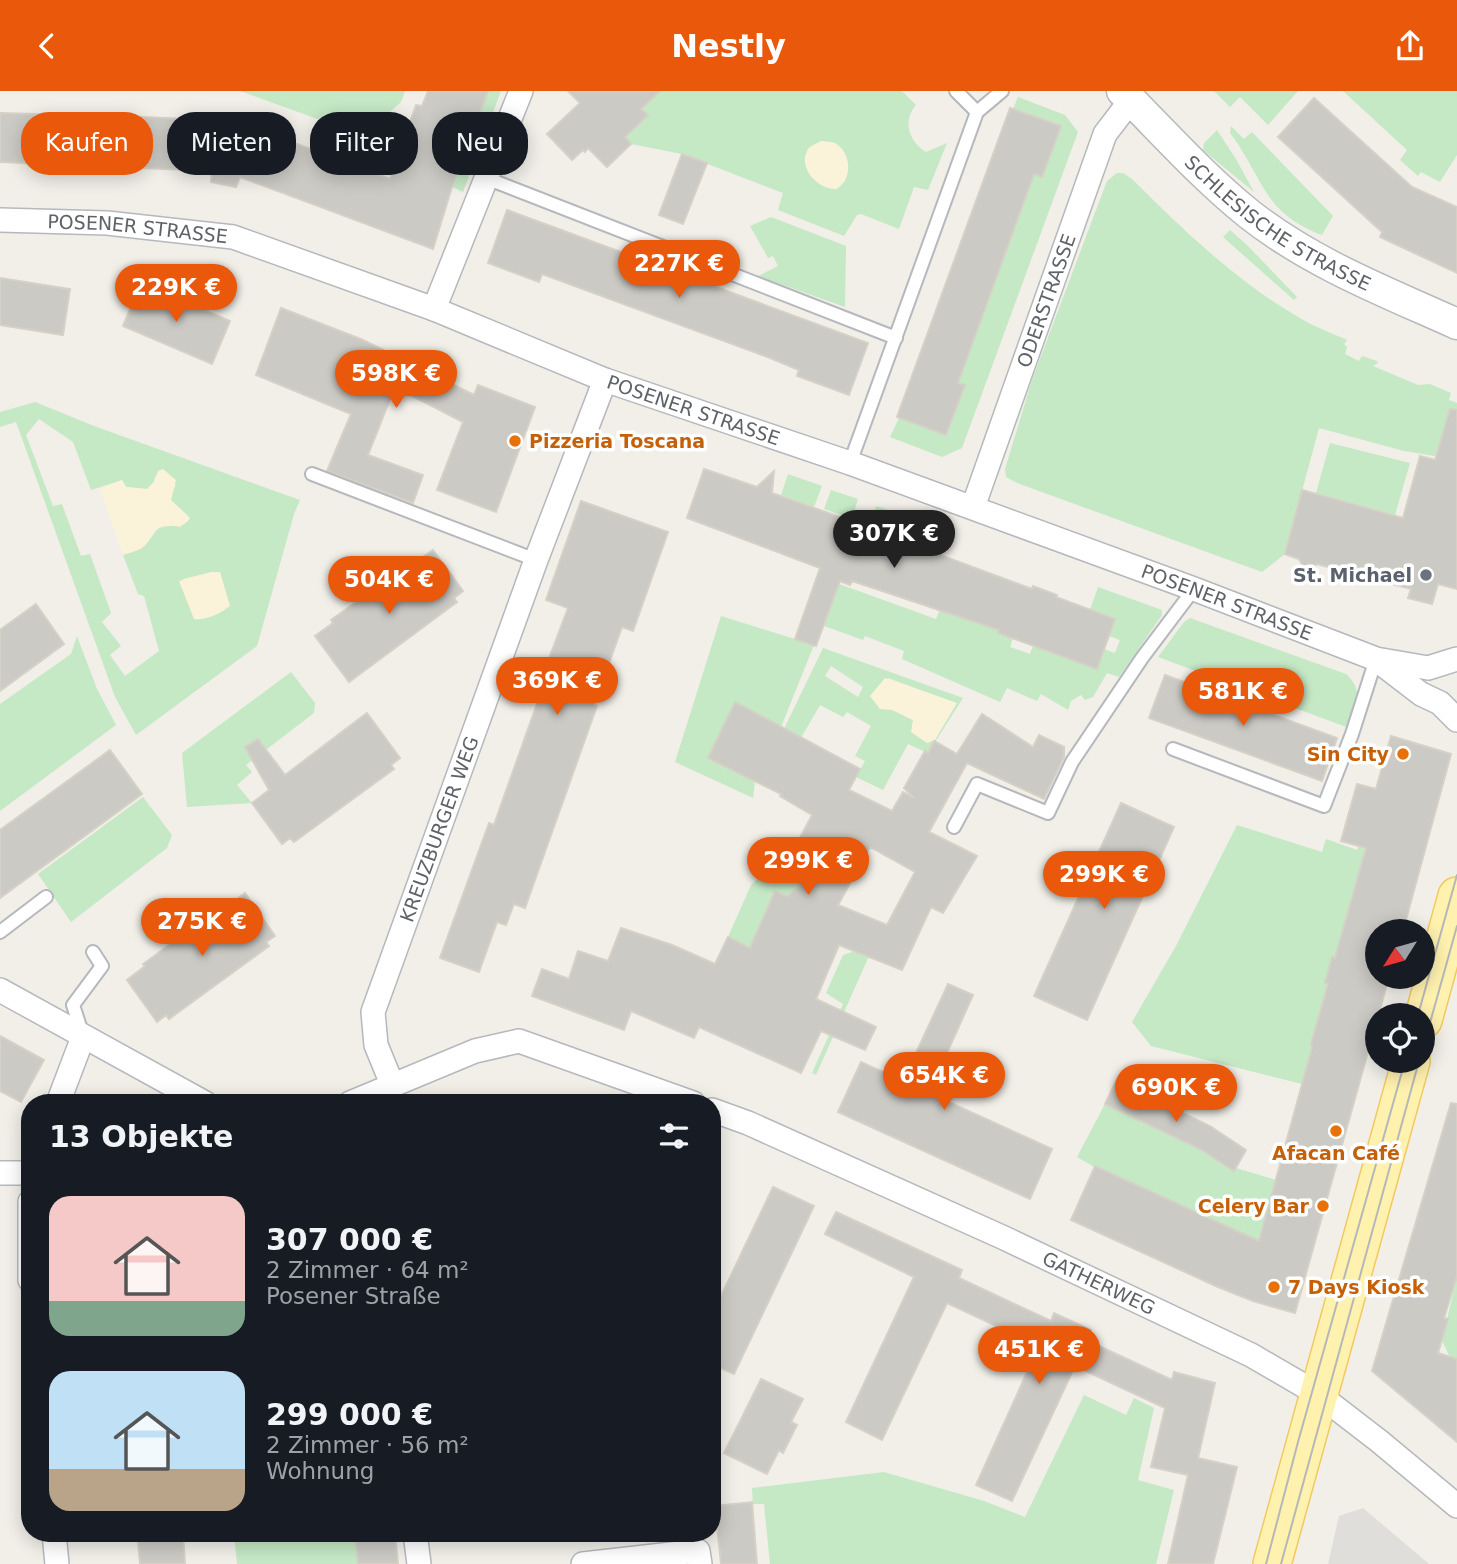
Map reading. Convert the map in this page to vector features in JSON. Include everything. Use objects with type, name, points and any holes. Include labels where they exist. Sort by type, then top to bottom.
[{"type":"main road","points":[[1428,1003],[1457,896]]},
{"type":"main road","points":[[1272,1564],[1408,1073]]},
{"type":"street","points":[[434,309],[520,91]]},
{"type":"street","name":"SCHLESISCHE STRASSE","points":[[1127,95],[1190,162],[1250,214],[1292,244],[1363,282],[1457,324]]},
{"type":"street","name":"ODERSTRASSE","points":[[973,507],[1105,134],[1127,95]]},
{"type":"street","name":"POSENER STRASSE","points":[[0,220],[107,223],[233,237],[434,309],[605,380],[973,507],[1376,659],[1428,668],[1457,659]]},
{"type":"street","name":"KREUZBURGER WEG","points":[[380,1093],[373,1012],[536,560],[605,380]]},
{"type":"street","name":"POSENER STRASSE","points":[[1376,659],[1421,694],[1440,703],[1457,720]]},
{"type":"street","points":[[0,990],[188,1094]]},
{"type":"street","points":[[61,1094],[83,1037]]},
{"type":"street","points":[[380,1093],[475,1051],[519,1041],[668,1094]]},
{"type":"street","name":"GATHERWEG","points":[[721,1113],[774,1134],[1011,1241],[1251,1355],[1318,1394],[1457,1506]]},
{"type":"street","points":[[0,1173],[21,1173]]},
{"type":"street","points":[[55,1542],[57,1564]]},
{"type":"street","points":[[416,1542],[419,1564]]},
{"type":"street","points":[[583,1564],[698,1551],[700,1564]]},
{"type":"lane","points":[[957,91],[977,112]]},
{"type":"lane","points":[[850,463],[977,112],[1002,91]]},
{"type":"lane","points":[[486,178],[896,338]]},
{"type":"lane","points":[[312,474],[398,511],[536,560]]},
{"type":"lane","points":[[954,827],[977,784],[1048,813],[1072,762],[1142,658],[1194,589]]},
{"type":"lane","points":[[1174,749],[1324,806],[1352,734],[1376,659]]},
{"type":"lane","points":[[0,932],[46,897]]},
{"type":"lane","points":[[83,1037],[74,1005],[102,965],[93,952]]},
{"type":"shaded area","points":[[1363,1508],[1429,1564],[1328,1564],[1339,1516]]},
{"type":"green space","points":[[240,91],[405,91],[401,102],[390,112],[310,112],[310,116]]},
{"type":"green space","points":[[488,91],[501,91],[493,112],[480,112]]},
{"type":"green space","points":[[660,91],[902,91],[916,105],[909,118],[909,131],[915,143],[926,152],[947,143],[928,190],[914,187],[899,229],[861,214],[857,215],[844,236],[778,210],[783,193],[682,154],[631,144],[625,137],[647,116],[641,109]]},
{"type":"green space","points":[[1214,91],[1298,91],[1268,125],[1240,97],[1230,107]]},
{"type":"green space","points":[[1343,91],[1457,91],[1457,155],[1440,182],[1421,172],[1418,176],[1400,160],[1407,150]]},
{"type":"green space","points":[[1018,97],[1065,115],[1078,132],[962,448],[942,457],[890,437],[899,418],[947,435],[965,386],[958,383],[1034,174],[1042,177],[1061,127],[1013,109]]},
{"type":"green space","points":[[1231,126],[1244,139],[1252,132],[1333,216],[1322,235],[1302,226],[1275,204],[1230,133]]},
{"type":"green space","points":[[1217,130],[1254,192],[1203,150],[1204,143]]},
{"type":"green space","points":[[1117,173],[1123,173],[1132,179],[1231,271],[1275,303],[1347,340],[1344,344],[1347,347],[1345,354],[1359,361],[1362,356],[1377,361],[1373,366],[1418,385],[1430,384],[1451,393],[1449,400],[1457,403],[1457,425],[1442,437],[1435,456],[1404,451],[1319,428],[1285,554],[1262,572],[1006,477],[1005,469],[1032,380],[1107,181]]},
{"type":"green space","points":[[456,175],[469,175],[463,192],[452,187]]},
{"type":"green space","points":[[771,217],[846,246],[845,307],[758,276],[778,266],[773,256],[768,258],[750,226]]},
{"type":"green space","points":[[1230,230],[1297,297],[1294,300],[1223,237]]},
{"type":"green space","points":[[35,402],[300,500],[257,646],[136,735],[115,697],[16,422],[0,427],[0,412]],"holes":[[[39,419],[73,442],[91,490],[122,480],[126,487],[147,489],[154,482],[155,476],[176,485],[170,500],[187,515],[181,527],[161,527],[142,548],[123,555],[138,594],[144,596],[159,651],[125,676],[110,655],[121,646],[102,622],[111,613],[90,554],[81,556],[62,504],[53,506],[26,435]],[[212,572],[195,619],[183,579]]]},
{"type":"green space","points":[[1330,443],[1410,463],[1395,515],[1316,493]]},
{"type":"green space","points":[[788,474],[822,486],[814,507],[781,495]]},
{"type":"green space","points":[[831,490],[858,499],[852,519],[824,509]]},
{"type":"green space","points":[[876,506],[941,528],[933,550],[885,536],[885,532],[871,527]]},
{"type":"green space","points":[[839,584],[936,619],[940,609],[978,598],[1013,638],[1010,647],[1030,654],[1033,646],[1096,669],[1104,649],[1115,653],[1120,640],[1109,636],[1115,619],[1090,610],[1098,587],[1162,610],[1162,615],[1119,677],[1107,673],[1093,697],[1085,700],[1081,695],[1071,701],[1068,710],[1041,694],[1037,701],[1007,688],[1000,702],[902,659],[904,651],[865,636],[863,640],[824,626]]},
{"type":"green space","points":[[721,616],[814,645],[781,727],[735,702],[708,757],[755,781],[753,798],[675,762]]},
{"type":"green space","points":[[1190,618],[1346,674],[1352,680],[1357,693],[1349,728],[1158,657],[1184,622]]},
{"type":"green space","points":[[77,636],[97,689],[116,725],[0,811],[0,704],[71,654]]},
{"type":"green space","points":[[823,648],[963,698],[928,753],[908,744],[883,790],[856,777],[865,761],[855,756],[871,726],[847,712],[843,717],[820,705],[794,750],[784,729]],"holes":[[[831,666],[863,687],[858,697],[825,676]],[[888,678],[956,703],[912,727],[913,720],[892,709]]]},
{"type":"green space","points":[[291,672],[315,703],[314,713],[246,765],[252,772],[237,785],[252,803],[187,807],[182,753]]},
{"type":"green space","points":[[143,797],[172,835],[167,848],[71,922],[38,874]]},
{"type":"green space","points":[[1237,825],[1322,852],[1326,839],[1357,850],[1359,846],[1365,849],[1310,1047],[1316,1049],[1306,1085],[1151,1046],[1132,1022],[1176,946]]},
{"type":"green space","points":[[789,864],[804,873],[809,886],[801,885],[787,896],[775,891],[750,948],[728,937],[751,885],[768,869]]},
{"type":"green space","points":[[858,950],[869,956],[816,1075],[812,1073],[843,1004],[826,993],[843,955]]},
{"type":"green space","points":[[1105,1104],[1200,1149],[1234,1171],[1236,1168],[1276,1180],[1254,1259],[1077,1157]]},
{"type":"green space","points":[[1457,1276],[1457,1359],[1450,1357],[1442,1341]]},
{"type":"green space","points":[[1084,1395],[1126,1415],[1134,1398],[1154,1408],[1138,1480],[1174,1490],[1156,1564],[770,1564],[764,1504],[753,1504],[752,1488],[884,1472],[984,1501],[1025,1517]]},
{"type":"green space","points":[[235,1542],[357,1542],[359,1564],[237,1564]]},
{"type":"sand","points":[[821,141],[836,144],[846,155],[847,174],[836,189],[817,182],[805,165],[808,149]]},
{"type":"sand","points":[[163,469],[176,480],[171,500],[190,518],[180,526],[159,528],[142,548],[123,555],[100,489],[122,480],[126,487],[147,489],[154,482],[158,471]]},
{"type":"sand","points":[[220,572],[230,606],[213,616],[194,619],[179,581]]},
{"type":"sand","points":[[885,678],[957,703],[935,740],[927,743],[911,732],[913,720],[892,710],[880,709],[870,696]]},
{"type":"building","points":[[428,91],[488,91],[480,112],[432,112],[432,175],[456,175],[433,249],[240,177],[236,187],[211,182],[212,175],[296,175],[296,144],[310,149],[310,175],[379,175],[390,179],[391,175],[418,175],[418,112],[414,112],[416,105],[422,106]]},
{"type":"building","points":[[568,91],[660,91],[641,109],[648,115],[625,137],[631,144],[607,167],[588,148],[572,160],[547,134],[580,103]]},
{"type":"building","points":[[1314,98],[1412,187],[1457,207],[1457,273],[1380,237],[1382,232],[1278,137]]},
{"type":"building","points":[[1010,108],[1061,126],[1042,177],[1034,174],[958,383],[965,385],[946,435],[897,417]]},
{"type":"building","points":[[0,113],[21,114],[21,163],[0,162]]},
{"type":"building","points":[[153,117],[167,118],[167,169],[153,168]]},
{"type":"building","points":[[682,154],[707,163],[683,224],[659,215]]},
{"type":"building","points":[[507,210],[868,343],[849,395],[797,376],[799,370],[770,358],[542,274],[539,282],[488,263]]},
{"type":"building","points":[[0,278],[70,289],[63,335],[0,325]]},
{"type":"building","points":[[141,283],[230,321],[212,364],[123,326]]},
{"type":"building","points":[[281,308],[363,340],[474,395],[478,385],[535,407],[496,512],[437,490],[463,422],[395,387],[368,455],[423,475],[413,503],[327,471],[351,414],[256,375]]},
{"type":"building","points":[[1450,409],[1457,410],[1457,589],[1438,584],[1432,604],[1408,598],[1411,589],[1317,564],[1306,572],[1299,559],[1285,554],[1302,490],[1403,518],[1420,456],[1435,460]]},
{"type":"building","points":[[704,469],[757,487],[774,471],[772,493],[933,550],[932,552],[1032,589],[1033,586],[1115,619],[1097,669],[998,633],[999,630],[852,581],[850,585],[840,581],[816,646],[795,639],[820,568],[687,518]]},
{"type":"building","points":[[581,501],[668,532],[633,631],[622,627],[594,705],[597,706],[525,908],[514,904],[506,925],[497,922],[479,972],[440,958],[489,823],[494,825],[543,687],[539,685],[568,608],[546,600]]},
{"type":"building","points":[[433,550],[463,591],[454,598],[457,602],[349,682],[315,636],[333,623],[331,620]]},
{"type":"building","points":[[36,604],[64,644],[0,691],[0,630]]},
{"type":"building","points":[[1165,675],[1337,738],[1322,781],[1149,718]]},
{"type":"building","points":[[735,702],[860,769],[849,790],[892,811],[903,792],[914,798],[904,788],[925,751],[928,753],[934,741],[957,754],[982,714],[1033,747],[1039,735],[1064,747],[1064,757],[1044,799],[967,763],[929,832],[977,856],[943,913],[931,907],[902,970],[839,945],[816,999],[876,1027],[865,1050],[821,1031],[801,1073],[699,1027],[694,1038],[631,1011],[624,1030],[532,996],[542,969],[569,979],[578,951],[608,961],[621,928],[672,945],[715,964],[728,937],[750,948],[775,891],[787,896],[803,884],[817,859],[795,847],[812,815],[780,796],[781,794],[708,758]],"holes":[[[870,847],[915,872],[887,925],[838,905]]]},
{"type":"building","points":[[367,713],[400,758],[391,765],[394,769],[294,842],[290,838],[282,844],[252,803],[269,790],[245,747],[258,739],[285,775]]},
{"type":"building","points":[[1391,736],[1451,754],[1406,919],[1365,919],[1365,989],[1386,989],[1382,1003],[1365,1003],[1365,1063],[1295,1313],[1218,1287],[1071,1220],[1095,1166],[1259,1241],[1312,1048],[1332,957],[1335,958],[1366,848],[1341,841],[1357,784],[1376,789]]},
{"type":"building","points":[[110,750],[142,794],[0,898],[0,830]]},
{"type":"building","points":[[1121,803],[1174,827],[1087,1020],[1034,996]]},
{"type":"building","points":[[245,893],[275,936],[266,942],[269,946],[169,1019],[166,1015],[157,1022],[127,980],[145,966],[143,964],[225,904],[227,907]]},
{"type":"building","points":[[948,984],[973,995],[929,1093],[1052,1149],[1030,1199],[838,1112],[861,1062],[903,1081]]},
{"type":"building","points":[[0,1036],[44,1060],[25,1094],[21,1094],[21,1102],[0,1091]]},
{"type":"building","points":[[1116,1081],[1210,1126],[1246,1150],[1234,1171],[1200,1149],[1105,1104]]},
{"type":"building","points":[[1451,1103],[1457,1104],[1457,1276],[1444,1318],[1448,1319],[1438,1353],[1457,1359],[1457,1442],[1372,1371]]},
{"type":"building","points":[[773,1187],[814,1206],[734,1374],[721,1368],[721,1296]]},
{"type":"building","points":[[836,1212],[962,1270],[959,1278],[1051,1321],[1054,1313],[1091,1330],[1086,1340],[1172,1380],[1174,1372],[1215,1383],[1198,1458],[1237,1467],[1213,1564],[1168,1564],[1188,1475],[1151,1467],[1165,1408],[1075,1366],[1012,1501],[976,1485],[1039,1346],[947,1303],[882,1440],[846,1422],[914,1277],[825,1234]]},
{"type":"building","points":[[761,1379],[803,1399],[791,1422],[797,1425],[783,1453],[779,1450],[767,1474],[724,1453]]},
{"type":"building","points":[[752,1502],[757,1564],[721,1564],[719,1542],[721,1542],[721,1505]]},
{"type":"building","points":[[138,1542],[183,1542],[185,1564],[140,1564]]},
{"type":"building","points":[[356,1542],[396,1542],[398,1564],[358,1564]]},
{"type":"tram line","points":[[1421,1003],[1457,875]]},
{"type":"tram line","points":[[1435,1005],[1457,926]]},
{"type":"tram line","points":[[1266,1564],[1402,1073]]},
{"type":"tram line","points":[[1281,1564],[1416,1073]]},
{"type":"place","name":"Pizzeria Toscana","points":[[515,441]]},
{"type":"place","name":"St. Michael","points":[[1426,575]]},
{"type":"place","name":"Sin City","points":[[1403,754]]},
{"type":"place","name":"Afacan Café","points":[[1336,1131]]},
{"type":"place","name":"Celery Bar","points":[[1323,1206]]},
{"type":"place","name":"7 Days Kiosk","points":[[1274,1287]]}]
